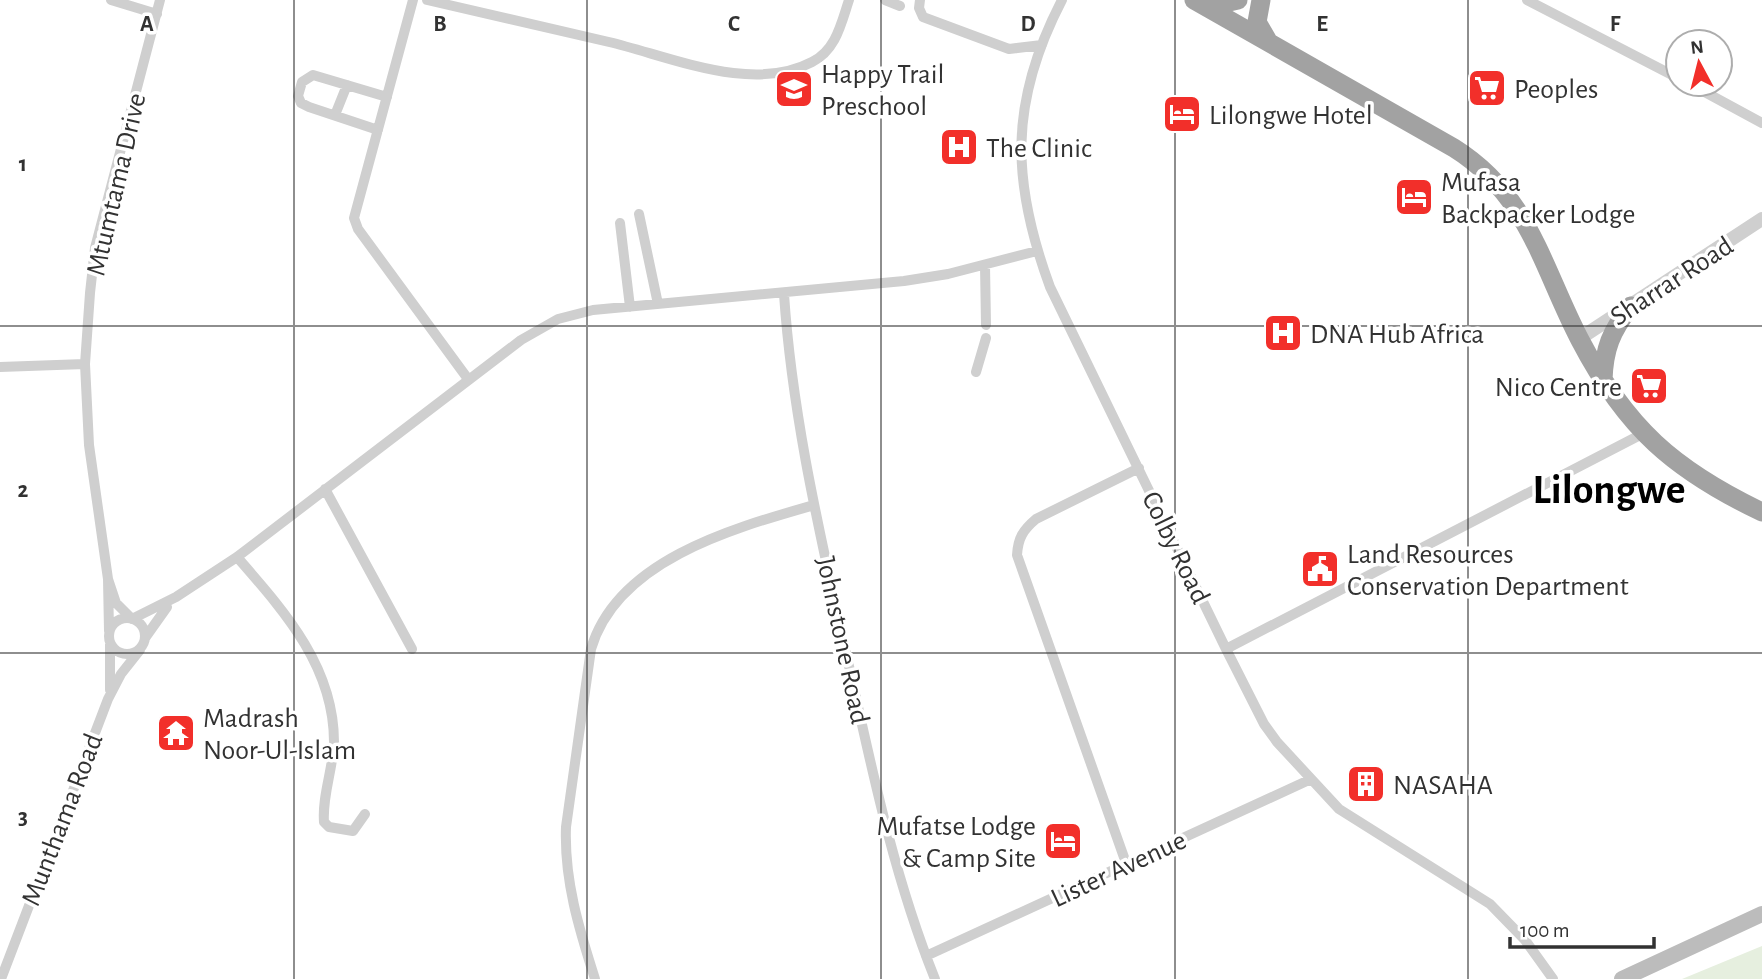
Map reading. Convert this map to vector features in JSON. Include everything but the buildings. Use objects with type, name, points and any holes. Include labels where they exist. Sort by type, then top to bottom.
[{"type":"highway","points":[[1200,4],[1240,0]]},
{"type":"highway","points":[[1258,0],[1257,22],[1269,43]]},
{"type":"highway","points":[[1200,4],[1454,148],[1488,171],[1516,205],[1580,339],[1603,380],[1644,433],[1685,470],[1762,512]]},
{"type":"highway","points":[[1603,380],[1606,345],[1612,330],[1631,306]]},
{"type":"main road","points":[[1236,24],[1240,0]]},
{"type":"main road","points":[[1236,24],[1258,0]]},
{"type":"main road","points":[[1622,979],[1762,914]]},
{"type":"street","points":[[111,0],[156,14]]},
{"type":"street","name":"Mtumtama Drive","points":[[108,579],[89,445],[85,364],[95,248],[160,0]]},
{"type":"street","points":[[414,0],[355,208],[358,229],[468,379]]},
{"type":"street","points":[[427,0],[613,43],[708,70],[746,73],[798,68],[822,56],[837,36],[849,0]]},
{"type":"street","points":[[885,0],[900,6]]},
{"type":"street","points":[[920,0],[919,8],[923,17],[939,24],[1009,49],[1042,45]]},
{"type":"street","name":"Colby Road","points":[[1062,0],[1028,85],[1021,156],[1024,197],[1037,251],[1050,287],[1226,649],[1264,724],[1309,780],[1355,821],[1490,904],[1525,940],[1553,979]]},
{"type":"street","points":[[1527,0],[1664,71]]},
{"type":"street","points":[[378,130],[301,103],[298,96],[302,82],[313,75],[387,97]]},
{"type":"street","points":[[335,115],[347,85]]},
{"type":"street","points":[[1717,98],[1762,122]]},
{"type":"street","points":[[639,214],[658,304]]},
{"type":"street","name":"Sharrar Road","points":[[1580,339],[1762,219]]},
{"type":"street","points":[[620,223],[630,307]]},
{"type":"street","points":[[110,631],[116,622],[132,619],[176,597],[237,557],[468,379],[521,340],[558,318],[593,310],[904,281],[985,265],[1037,251]]},
{"type":"street","points":[[985,265],[986,325]]},
{"type":"street","name":"Johnstone Road","points":[[784,294],[793,394],[814,505],[891,851],[935,979]]},
{"type":"street","points":[[976,372],[986,338]]},
{"type":"street","points":[[0,367],[85,364]]},
{"type":"street","points":[[1226,649],[1644,433]]},
{"type":"street","points":[[1126,863],[1017,555],[1018,540],[1025,528],[1036,519],[1139,468]]},
{"type":"street","points":[[325,489],[412,649]]},
{"type":"street","points":[[595,979],[572,899],[565,855],[566,827],[591,649],[599,624],[618,597],[647,572],[701,545],[814,505]]},
{"type":"street","points":[[237,557],[300,633],[314,659],[325,691],[334,743],[324,822],[328,827],[354,831],[365,814]]},
{"type":"street","points":[[108,579],[116,603],[142,626],[145,638]]},
{"type":"street","points":[[108,579],[108,699]]},
{"type":"street","points":[[108,699],[140,650],[158,616],[176,597]]},
{"type":"street","points":[[110,644],[120,653],[140,650]]},
{"type":"street","name":"Munthama Road","points":[[1,979],[108,699]]},
{"type":"street","name":"Lister Avenue","points":[[926,956],[1309,780]]},
{"type":"green space","points":[[1762,946],[1762,979],[1682,979]]},
{"type":"place","name":"Peoples","points":[[1487,88]]},
{"type":"place","name":"Happy Trail Preschool","points":[[794,89]]},
{"type":"place","name":"Lilongwe Hotel","points":[[1182,114]]},
{"type":"place","name":"The Clinic","points":[[959,147]]},
{"type":"place","name":"Mufasa Backpacker Lodge","points":[[1414,197]]},
{"type":"place","name":"DNA Hub Africa","points":[[1283,333]]},
{"type":"place","name":"Nico Centre","points":[[1649,386]]},
{"type":"place","name":"Land Resources Conservation Department","points":[[1320,569]]},
{"type":"place","name":"Madrash Noor-Ul-Islam","points":[[176,733]]},
{"type":"place","name":"NASAHA","points":[[1366,784]]},
{"type":"place","name":"Mufatse Lodge & Camp Site","points":[[1063,841]]},
{"type":"district","name":"Lilongwe","points":[[1609,488]]}]
